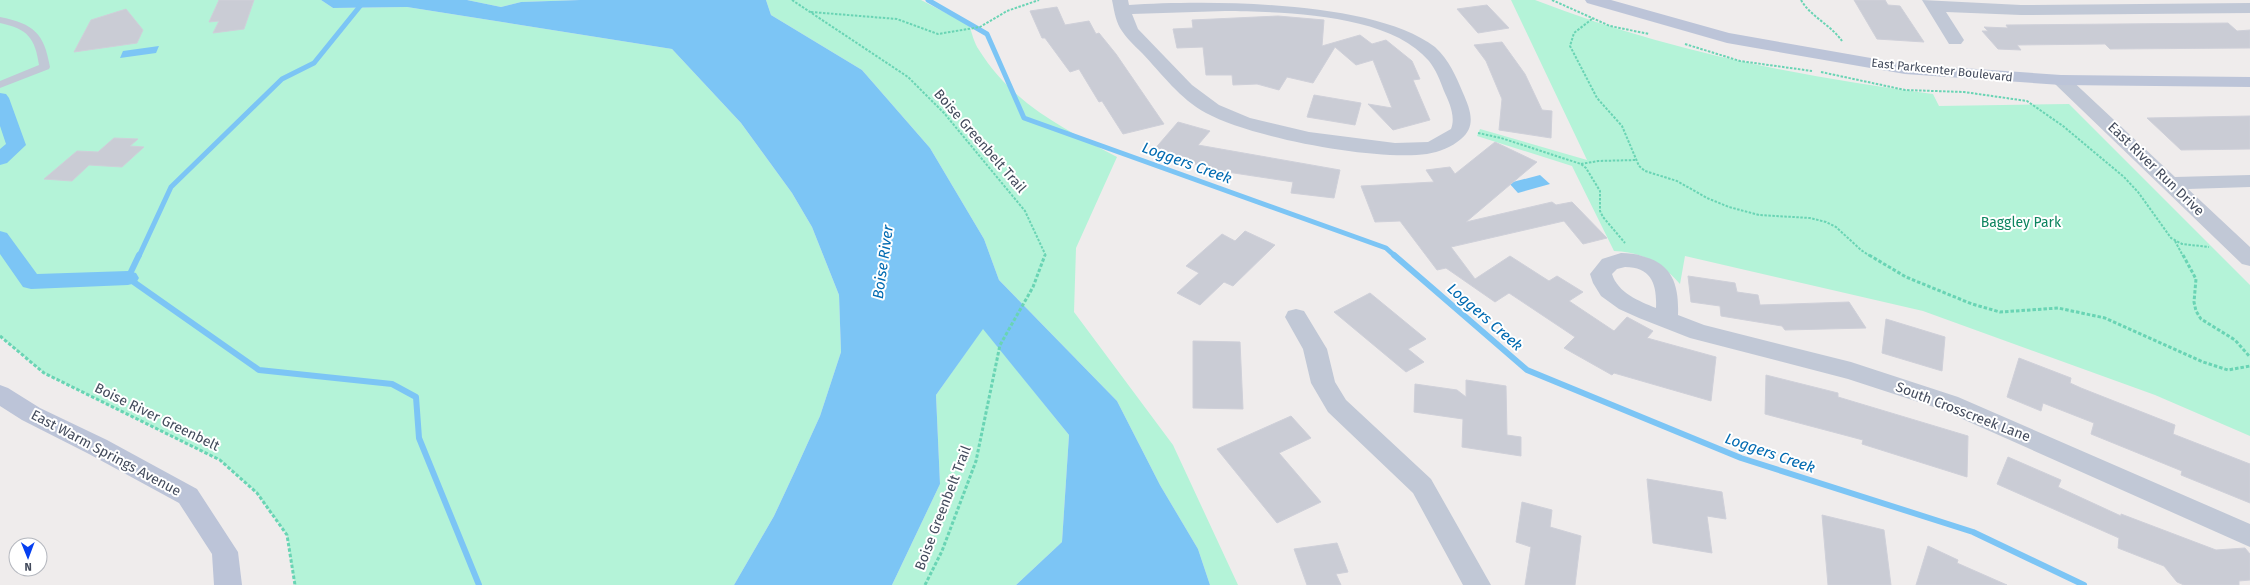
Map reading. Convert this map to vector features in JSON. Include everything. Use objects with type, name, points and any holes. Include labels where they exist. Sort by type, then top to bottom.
[{"type":"main road","name":"East Parkcenter Boulevard","points":[[1593,0],[1727,38],[1777,48],[1905,69],[2061,80],[2250,82]]},
{"type":"main road","name":"East Warm Springs Avenue","points":[[0,394],[30,414],[98,447],[188,496],[225,552],[228,585]]},
{"type":"street","points":[[1309,2],[1360,9],[1395,30],[1426,46],[1446,72],[1462,121],[1460,130],[1446,141],[1429,148],[1400,150],[1294,136],[1241,122],[1211,108],[1188,92],[1129,29],[1121,5],[1309,2]]},
{"type":"street","points":[[1932,3],[2021,10],[2205,4],[2250,8]]},
{"type":"street","points":[[1932,3],[1955,40]]},
{"type":"street","name":"East River Run Drive","points":[[2061,80],[2172,183],[2250,259]]},
{"type":"street","points":[[2172,183],[2250,181]]},
{"type":"street","name":"South Crosscreek Lane","points":[[1666,319],[1668,291],[1664,278],[1654,269],[1633,260],[1615,261],[1606,266],[1601,274],[1604,286],[1611,293],[1646,313],[1666,319],[1698,332],[1851,371],[1949,404],[2250,536]]},
{"type":"street","points":[[1296,317],[1315,348],[1323,384],[1336,406],[1422,486],[1477,585]]},
{"type":"lane","points":[[0,20],[11,22],[35,34],[42,48],[45,67],[0,85]]},
{"type":"path","name":"Boise Greenbelt Trail","points":[[792,0],[908,77],[944,113],[1024,211],[1046,256],[1033,287],[1000,345],[976,461],[942,551],[925,585]]},
{"type":"path","name":"Boise Greenbelt Trail","points":[[811,12],[897,19],[938,34],[980,27],[1007,11],[1039,0]]},
{"type":"path","points":[[1801,0],[1807,10],[1835,31],[1844,44]]},
{"type":"path","points":[[1592,19],[1577,29],[1571,38],[1570,46],[1597,98],[1622,126],[1639,166],[1645,170],[1677,181],[1707,198],[1729,207],[1759,215],[1810,218],[1826,222],[1836,227],[1861,250],[1906,278],[1972,304],[2000,312],[2022,312],[2058,308],[2105,318],[2203,362],[2228,370],[2250,366]]},
{"type":"path","points":[[2019,98],[2037,106],[2124,177],[2138,192],[2154,217],[2175,241],[2196,279],[2196,311],[2201,319],[2235,340],[2250,357]]},
{"type":"path","points":[[1460,130],[1495,136],[1536,151],[1582,164],[1598,161],[1636,160]]},
{"type":"path","points":[[1582,164],[1600,191],[1600,211],[1603,217],[1633,252],[1633,260]]},
{"type":"path","points":[[2175,241],[2191,246],[2215,247]]},
{"type":"path","name":"Boise River Greenbelt","points":[[0,336],[44,373],[220,460],[257,493],[287,535],[295,585]]},
{"type":"green space","points":[[0,0],[321,0],[333,8],[407,7],[672,49],[741,123],[792,193],[812,227],[839,295],[841,352],[820,416],[774,516],[734,585],[295,585],[287,535],[257,493],[220,460],[44,373],[0,336]]},
{"type":"green space","points":[[467,0],[580,0],[521,2],[501,7]]},
{"type":"green space","points":[[766,0],[921,0],[969,25],[977,47],[992,69],[1023,100],[1040,113],[1077,136],[1117,157],[1076,248],[1074,312],[1173,445],[1238,585],[1210,585],[1198,549],[1160,485],[1117,401],[999,280],[984,239],[930,148],[862,70],[771,15]]},
{"type":"green space","name":"Baggley Park","points":[[1511,0],[1535,0],[1631,33],[1731,59],[1832,79],[1933,94],[1939,106],[2069,104],[2250,285],[2250,436],[2155,395],[1923,311],[1685,256],[1680,284],[1666,270],[1651,260],[1634,254],[1614,251],[1572,166],[1477,136],[1480,129],[1587,160]]},
{"type":"green space","points":[[983,328],[1069,435],[1062,542],[1016,585],[892,585],[940,484],[936,395]]},
{"type":"water","name":"Boise River","points":[[321,0],[467,0],[501,7],[521,2],[580,0],[766,0],[771,15],[862,70],[930,148],[984,239],[999,280],[1117,401],[1160,485],[1198,549],[1210,585],[1016,585],[1062,542],[1069,435],[983,329],[936,395],[940,484],[892,585],[734,585],[774,516],[795,471],[820,416],[841,352],[839,295],[812,227],[792,193],[741,123],[672,49],[407,7],[333,8]]},
{"type":"water","points":[[159,46],[156,53],[120,58],[123,51]]},
{"type":"water","points":[[1540,175],[1550,184],[1518,193],[1509,183]]},
{"type":"building","points":[[219,0],[254,0],[244,29],[213,33],[219,21],[209,22]]},
{"type":"building","points":[[1854,0],[1885,0],[1888,5],[1900,6],[1924,42],[1877,39]]},
{"type":"building","points":[[1487,5],[1509,28],[1478,33],[1457,9]]},
{"type":"building","points":[[1057,7],[1065,25],[1089,21],[1096,34],[1099,33],[1116,54],[1164,124],[1123,134],[1102,101],[1099,102],[1079,69],[1070,72],[1045,38],[1042,38],[1030,11]]},
{"type":"building","points":[[126,9],[143,30],[137,43],[74,52],[91,20]]},
{"type":"building","points":[[1278,16],[1324,20],[1322,46],[1360,35],[1372,44],[1386,40],[1412,61],[1420,79],[1413,80],[1430,120],[1393,130],[1368,104],[1392,108],[1373,60],[1356,65],[1335,47],[1313,83],[1287,77],[1279,90],[1257,84],[1233,85],[1232,75],[1206,75],[1203,47],[1177,48],[1173,29],[1193,28],[1192,20]]},
{"type":"building","points":[[2228,23],[2237,31],[2250,30],[2250,48],[2110,49],[2105,44],[2017,45],[2021,50],[1998,49],[1982,31],[1988,31],[1984,27],[2008,28],[2006,25]]},
{"type":"building","points":[[1502,42],[1525,74],[1542,110],[1552,111],[1551,138],[1499,130],[1502,99],[1486,61],[1474,45]]},
{"type":"building","points":[[1314,95],[1361,103],[1355,125],[1307,117]]},
{"type":"building","points":[[2250,116],[2250,149],[2181,150],[2147,118]]},
{"type":"building","points":[[1178,122],[1210,131],[1198,145],[1340,170],[1334,198],[1291,193],[1293,182],[1214,170],[1153,151]]},
{"type":"building","points":[[114,138],[138,139],[130,146],[144,147],[122,167],[89,165],[72,181],[44,179],[77,151],[98,152]]},
{"type":"building","points":[[1495,142],[1537,162],[1466,222],[1552,202],[1556,205],[1572,202],[1607,238],[1583,244],[1564,221],[1451,247],[1475,279],[1510,256],[1549,281],[1557,276],[1583,292],[1569,301],[1614,331],[1627,317],[1653,331],[1647,338],[1716,357],[1711,401],[1614,373],[1612,375],[1564,348],[1575,337],[1509,293],[1495,302],[1446,268],[1437,270],[1400,221],[1375,222],[1361,186],[1434,182],[1426,170],[1450,167],[1455,174]]},
{"type":"building","points":[[1245,231],[1275,245],[1233,286],[1224,282],[1200,305],[1177,293],[1199,273],[1186,266],[1222,234],[1235,241]]},
{"type":"building","points":[[1688,276],[1735,283],[1737,292],[1758,295],[1760,305],[1849,302],[1866,328],[1785,330],[1782,326],[1721,316],[1720,306],[1691,302]]},
{"type":"building","points":[[1370,293],[1426,339],[1408,349],[1424,362],[1406,372],[1334,312]]},
{"type":"building","points":[[1886,319],[1945,337],[1942,371],[1882,353]]},
{"type":"building","points":[[1193,341],[1240,342],[1243,409],[1193,408]]},
{"type":"building","points":[[2019,358],[2071,378],[2070,383],[2081,388],[2175,425],[2173,434],[2250,464],[2250,503],[2181,475],[2182,471],[2091,434],[2094,423],[2043,403],[2041,411],[2007,397]]},
{"type":"building","points":[[1766,375],[1838,393],[1838,397],[1968,436],[1967,477],[1862,444],[1863,440],[1765,414]]},
{"type":"building","points":[[1466,380],[1506,386],[1507,435],[1521,437],[1521,456],[1462,447],[1463,419],[1414,412],[1415,384],[1457,390],[1466,397]]},
{"type":"building","points":[[1291,416],[1311,438],[1279,453],[1321,502],[1277,523],[1217,449]]},
{"type":"building","points":[[2008,457],[2061,480],[2058,487],[2121,516],[2121,514],[2216,550],[2245,548],[2250,554],[2250,580],[2239,581],[2239,585],[2184,585],[2177,582],[2164,566],[2118,548],[2119,538],[1997,484]]},
{"type":"building","points":[[1647,479],[1722,492],[1726,519],[1707,516],[1712,553],[1653,543]]},
{"type":"building","points":[[1522,502],[1552,510],[1550,527],[1581,536],[1575,585],[1525,585],[1531,547],[1516,542]]},
{"type":"building","points":[[1822,515],[1884,530],[1891,585],[1828,585]]},
{"type":"building","points":[[1337,543],[1348,572],[1336,574],[1341,585],[1307,585],[1294,549]]},
{"type":"building","points":[[1928,546],[1958,560],[1957,563],[2007,585],[1916,585]]},
{"type":"waterway","points":[[139,256],[171,187],[282,79],[314,63],[365,0]]},
{"type":"waterway","name":"Loggers Creek","points":[[928,0],[987,34],[1024,118],[1386,248],[1395,256]]},
{"type":"waterway","points":[[0,98],[16,145],[0,159]]},
{"type":"waterway","points":[[0,238],[31,282],[128,278]]},
{"type":"waterway","points":[[139,255],[128,278],[259,370],[392,384],[416,397],[419,438],[479,585]]},
{"type":"waterway","name":"Loggers Creek","points":[[1394,255],[1527,370],[1741,458],[1973,532],[2084,585]]}]
